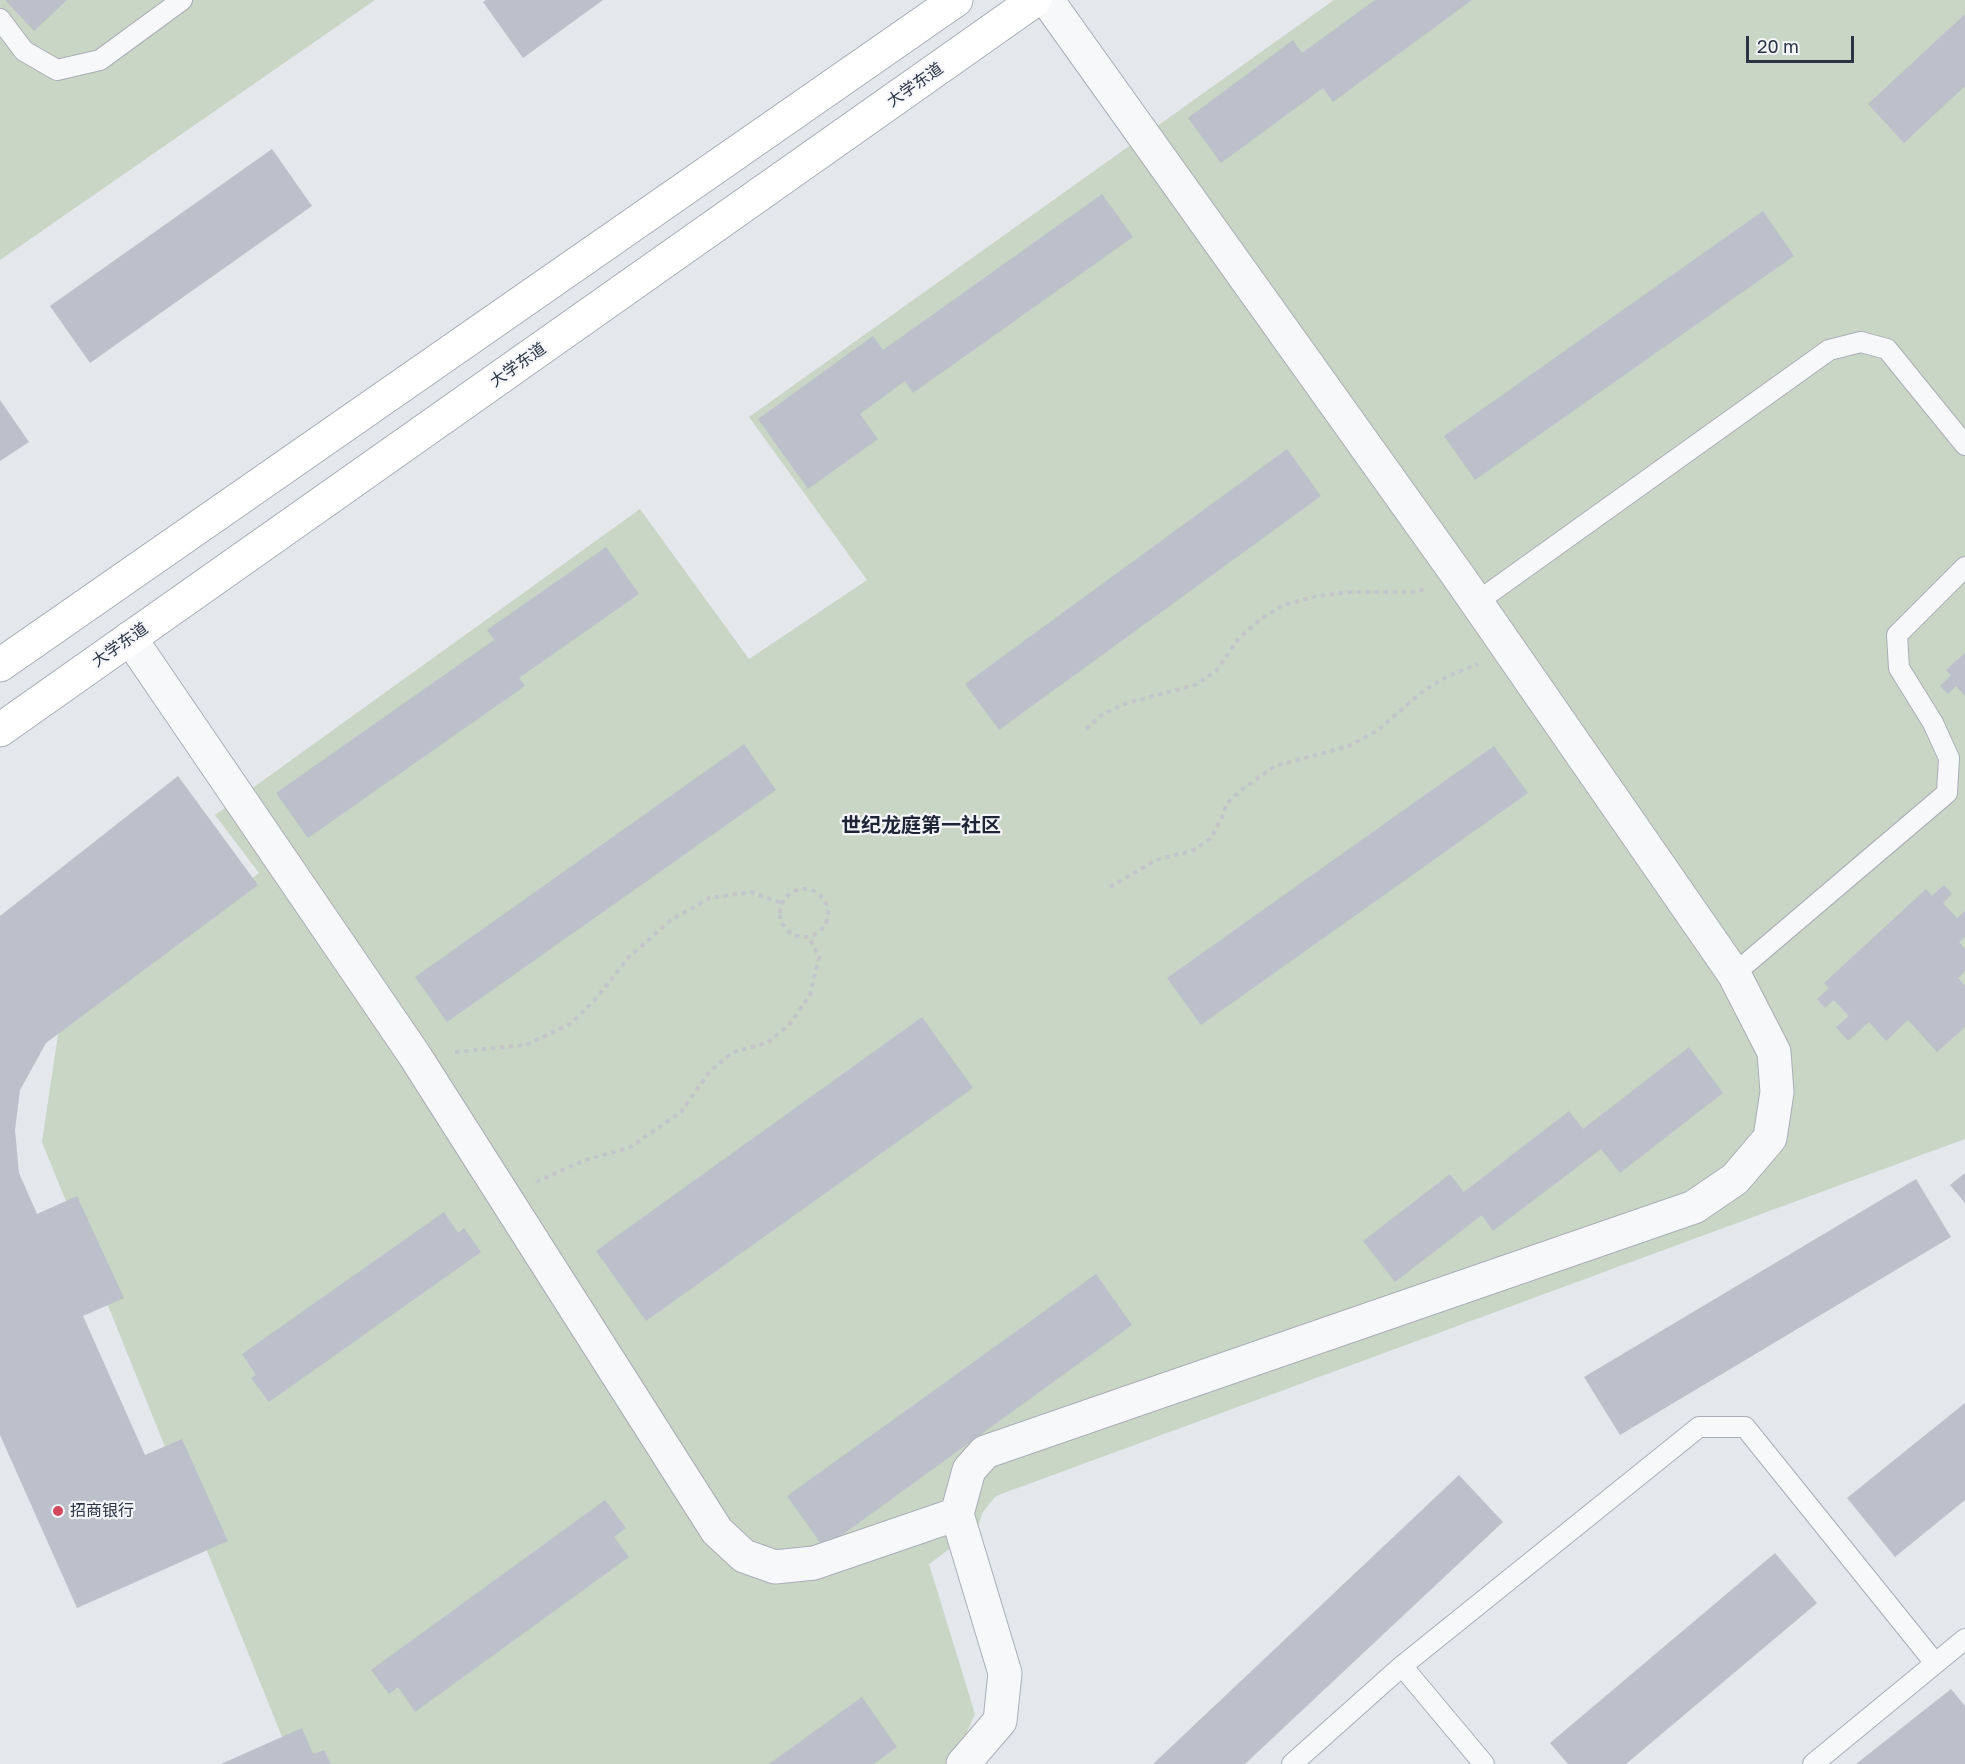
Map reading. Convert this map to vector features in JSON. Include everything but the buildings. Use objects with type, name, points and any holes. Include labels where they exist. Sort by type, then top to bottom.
[{"type":"main road","points":[[0,665],[956,0]]},
{"type":"main road","name":"大学东道","points":[[0,729],[1035,0]]},
{"type":"street","points":[[963,1764],[1000,1721],[1005,1673],[957,1514],[969,1470],[985,1452],[1694,1207],[1735,1179],[1770,1138],[1777,1092],[1774,1052],[1734,974],[1468,590],[1047,0]]},
{"type":"street","points":[[130,638],[415,1056],[717,1531],[744,1556],[775,1567],[814,1563],[957,1514]]},
{"type":"lane","points":[[0,19],[24,51],[57,70],[100,60],[182,0]]},
{"type":"lane","points":[[1468,590],[1829,350],[1860,342],[1887,349],[1965,445]]},
{"type":"lane","points":[[1734,974],[1947,793],[1949,758],[1933,723],[1899,668],[1897,635],[1965,567]]},
{"type":"lane","points":[[1292,1764],[1402,1666],[1699,1427],[1745,1427],[1935,1663]]},
{"type":"lane","points":[[1813,1764],[1965,1639]]},
{"type":"lane","points":[[1402,1666],[1484,1764]]},
{"type":"path","points":[[1086,729],[1102,714],[1124,704],[1195,685],[1216,671],[1239,638],[1261,619],[1283,605],[1317,596],[1351,592],[1468,590]]},
{"type":"path","points":[[1110,887],[1156,860],[1194,850],[1210,839],[1221,820],[1227,803],[1275,766],[1349,746],[1378,730],[1422,692],[1439,681],[1510,651]]},
{"type":"path","points":[[801,890],[817,893],[826,906],[826,921],[816,934],[808,937],[794,935],[783,925],[780,918],[782,903],[787,897],[801,890]]},
{"type":"path","points":[[415,1056],[526,1046],[570,1024],[595,1000],[629,957],[671,920],[710,898],[751,892],[782,903]]},
{"type":"path","points":[[512,1210],[537,1180],[585,1160],[629,1148],[681,1112],[710,1071],[733,1052],[767,1043],[789,1025],[810,995],[819,957],[808,937]]},
{"type":"green space","points":[[0,0],[375,0],[0,260]]},
{"type":"green space","points":[[1334,0],[1965,0],[1965,1139],[996,1496],[983,1512],[977,1529],[929,1564],[975,1714],[955,1760],[949,1764],[293,1764],[42,1142],[60,1021],[259,873],[215,815],[640,509],[749,659],[867,580],[749,417]]},
{"type":"place","name":"招商银行","points":[[58,1511]]},
{"type":"district","name":"世纪龙庭第一社区","points":[[921,826]]}]
